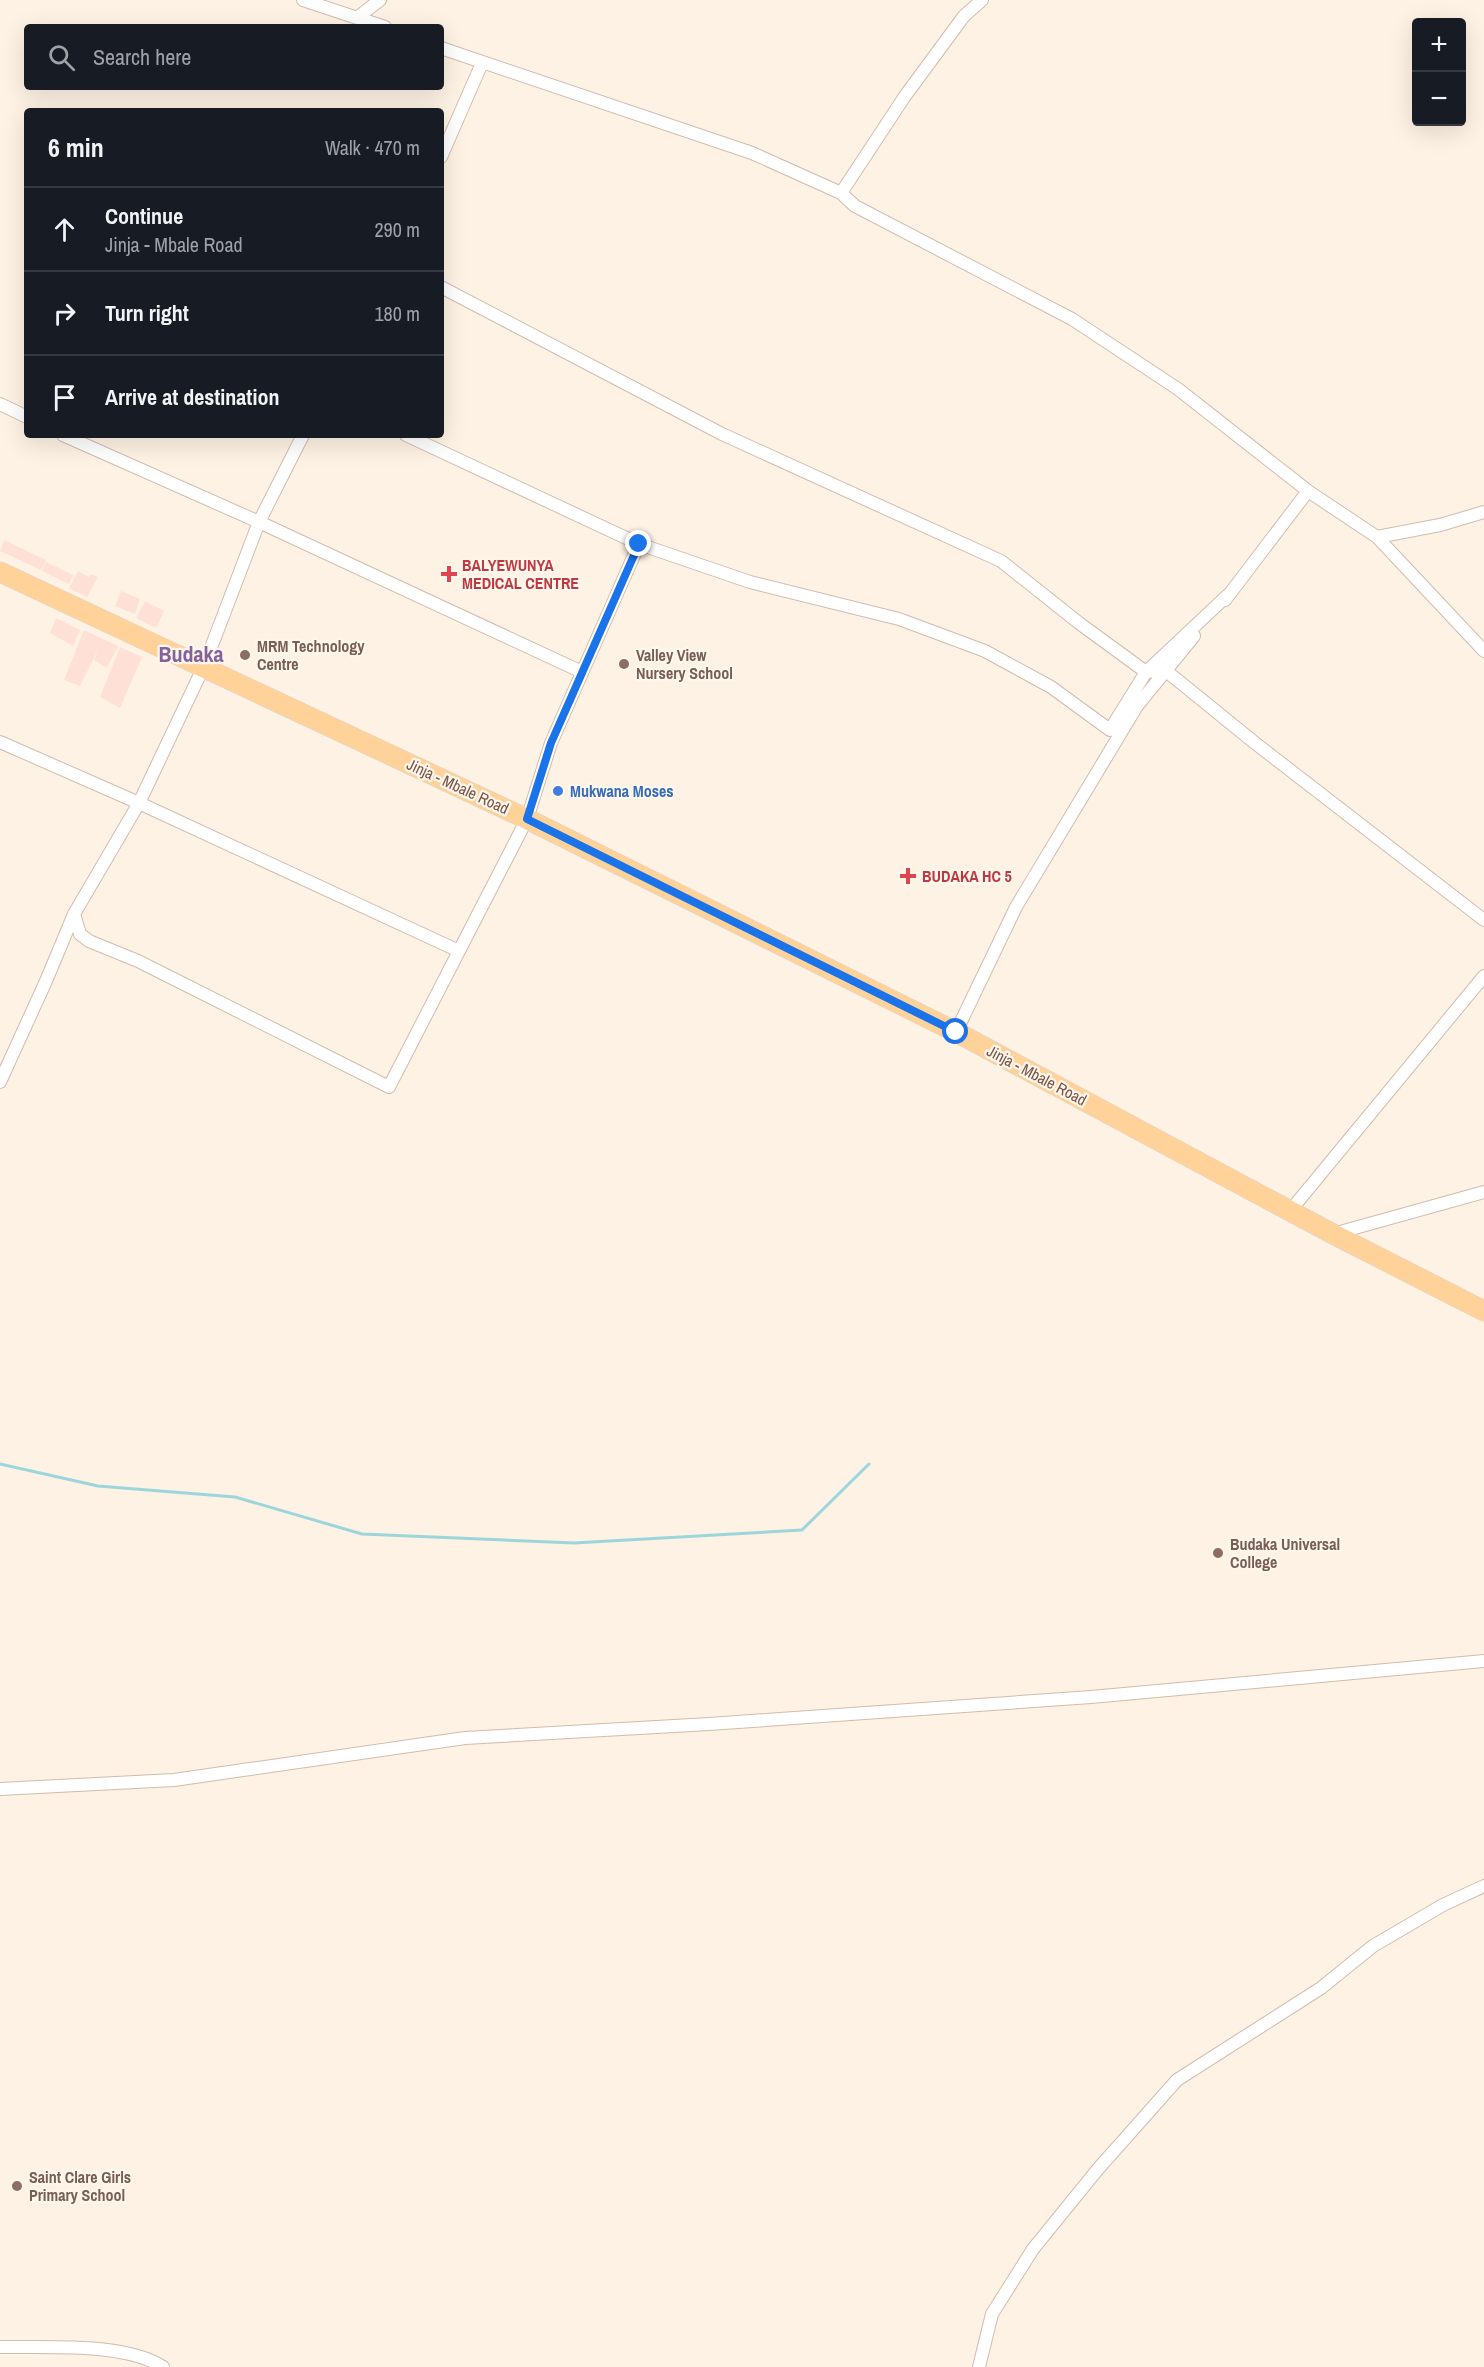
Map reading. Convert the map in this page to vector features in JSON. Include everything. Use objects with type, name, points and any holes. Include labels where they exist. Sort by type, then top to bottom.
[{"type":"main road","name":"Jinja - Mbale Road","points":[[0,572],[527,819],[956,1032],[1333,1234],[1484,1311]]},
{"type":"street","points":[[303,0],[377,24]]},
{"type":"street","points":[[358,17],[380,0]]},
{"type":"street","points":[[841,193],[905,96],[964,16],[982,0]]},
{"type":"street","points":[[444,49],[752,153],[841,193],[855,206],[1072,319],[1178,389],[1308,491],[1377,537],[1484,651]]},
{"type":"street","points":[[444,150],[482,63]]},
{"type":"street","points":[[444,289],[722,434],[1001,561],[1079,623],[1146,672],[1165,670],[1255,743],[1484,920]]},
{"type":"street","points":[[0,404],[24,416]]},
{"type":"street","points":[[70,438],[259,522],[582,672]]},
{"type":"street","points":[[0,1082],[74,914],[139,803],[204,666],[259,522],[301,438]]},
{"type":"street","points":[[412,438],[639,544],[750,582],[899,619],[985,651],[1051,687],[1110,730],[1146,672],[1230,593]]},
{"type":"street","points":[[956,1032],[1016,907],[1137,706],[1230,593],[1308,491]]},
{"type":"street","points":[[1377,537],[1440,525],[1484,512]]},
{"type":"street","points":[[74,914],[80,934],[89,941],[138,961],[389,1087],[527,819],[551,743],[639,544]]},
{"type":"street","points":[[0,742],[139,803],[459,951]]},
{"type":"street","points":[[1290,1211],[1484,976]]},
{"type":"street","points":[[1333,1234],[1484,1192]]},
{"type":"street","points":[[0,1789],[174,1780],[465,1738],[709,1724],[1091,1697],[1484,1661]]},
{"type":"street","points":[[979,2367],[992,2314],[1034,2249],[1098,2169],[1177,2080],[1321,1988],[1373,1946],[1443,1905],[1484,1886]]},
{"type":"street","points":[[0,2347],[115,2351],[144,2357],[163,2367]]},
{"type":"shaded area","points":[[4,540],[46,560],[41,570],[0,551]]},
{"type":"shaded area","points":[[46,562],[73,575],[69,584],[42,571]]},
{"type":"shaded area","points":[[78,571],[89,577],[91,574],[98,577],[87,597],[69,588]]},
{"type":"shaded area","points":[[121,591],[140,599],[135,614],[115,606]]},
{"type":"shaded area","points":[[145,601],[164,611],[156,628],[136,618]]},
{"type":"shaded area","points":[[56,618],[80,630],[73,646],[50,633]]},
{"type":"shaded area","points":[[84,630],[118,646],[107,668],[94,660],[99,648],[80,686],[64,680]]},
{"type":"shaded area","points":[[120,647],[142,657],[120,708],[100,697]]},
{"type":"waterway","points":[[0,1464],[98,1486],[235,1497],[362,1534],[574,1543],[802,1530],[869,1464]]},
{"type":"place","name":"BALYEWUNYA MEDICAL CENTRE","points":[[449,574]]},
{"type":"place","name":"MRM Technology Centre","points":[[245,655]]},
{"type":"place","name":"Valley View Nursery School","points":[[624,664]]},
{"type":"place","name":"Mukwana Moses","points":[[558,791]]},
{"type":"place","name":"BUDAKA HC 5","points":[[908,876]]},
{"type":"place","name":"Budaka Universal College","points":[[1218,1553]]},
{"type":"place","name":"Saint Clare Girls Primary School","points":[[17,2186]]},
{"type":"district","name":"Budaka","points":[[191,654]]},
{"type":"route","points":[[639,544],[551,743],[527,819],[956,1032]]}]
